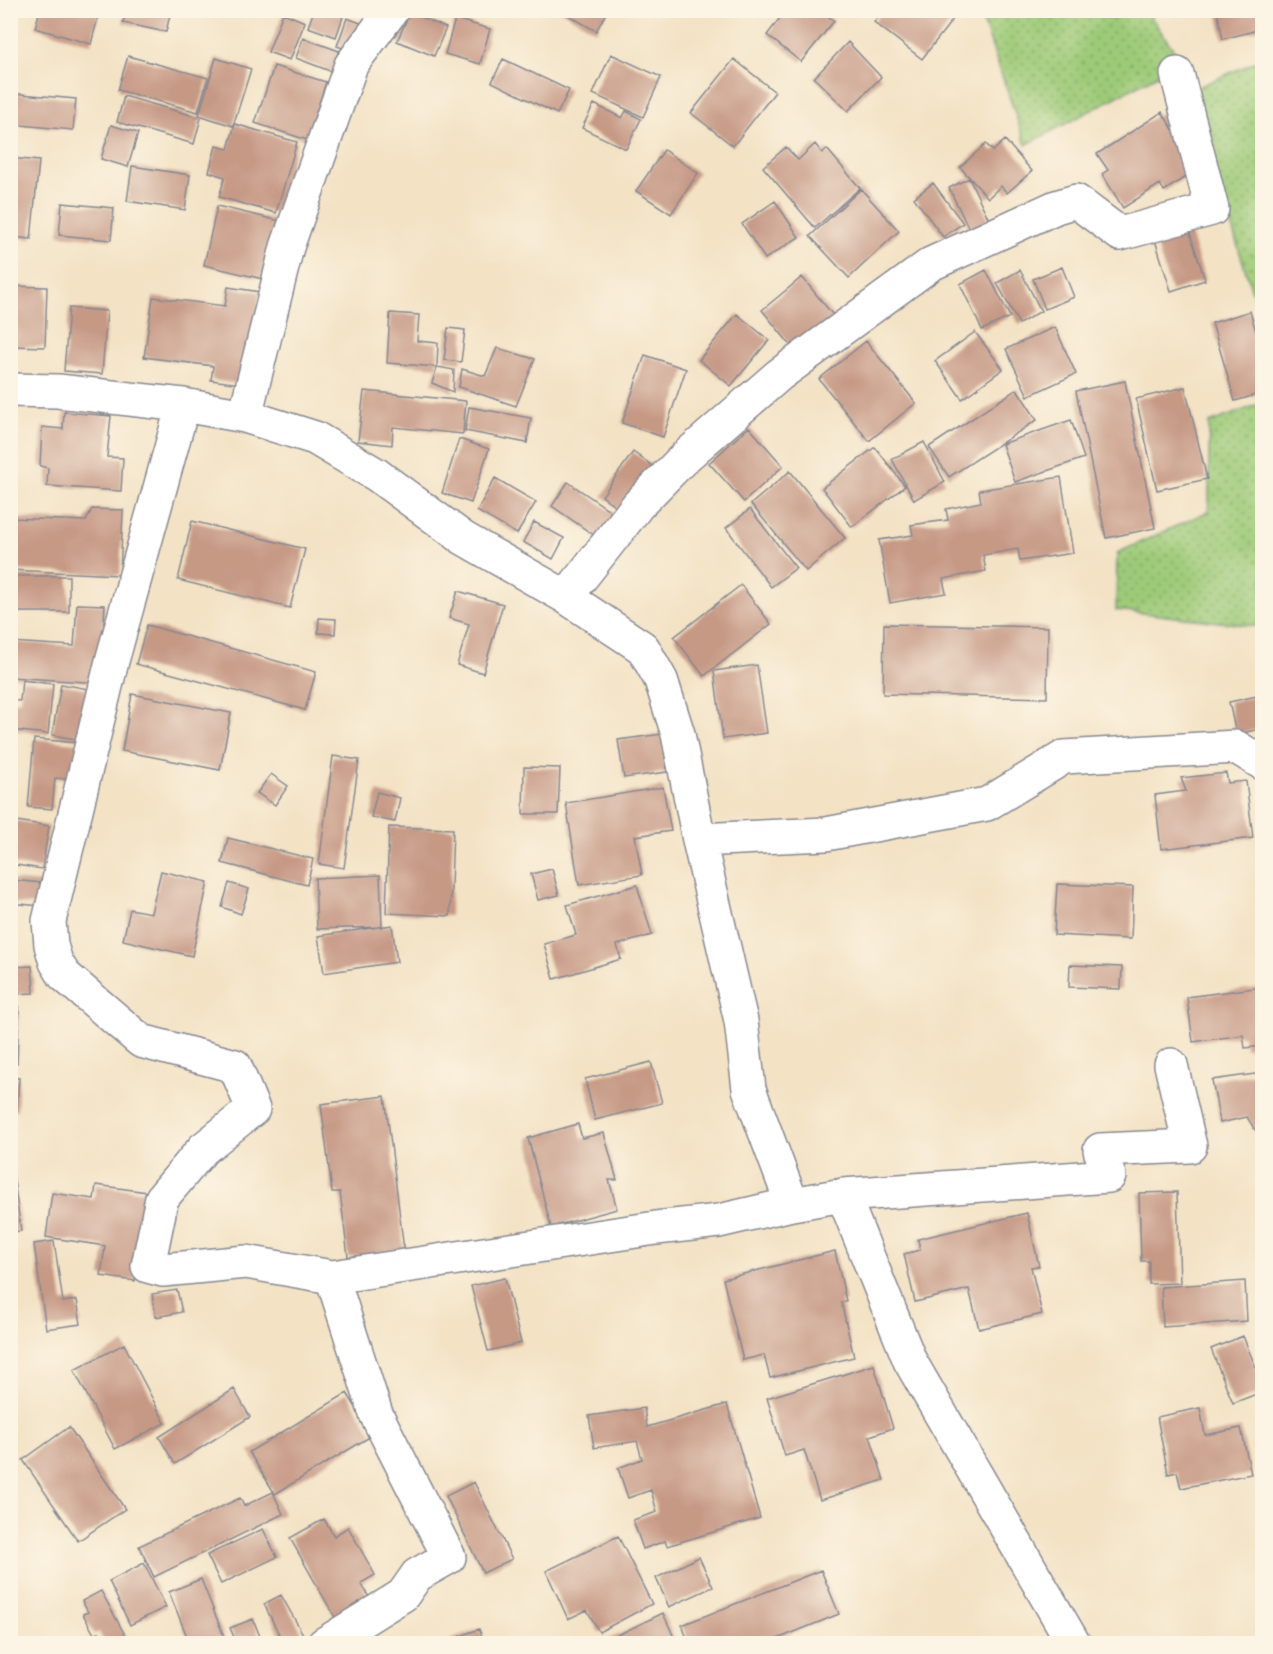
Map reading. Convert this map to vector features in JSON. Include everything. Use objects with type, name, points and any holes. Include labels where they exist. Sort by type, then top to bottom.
[{"type":"street","points":[[245,416],[287,247],[351,65],[392,10]]},
{"type":"street","points":[[566,597],[638,505],[685,458],[779,375],[931,264],[1056,207],[1076,201],[1120,234],[1212,209],[1177,74],[1179,81]]},
{"type":"street","points":[[10,390],[58,391],[183,405],[245,416],[315,438],[377,475],[463,538],[566,597],[643,648],[661,680],[678,734],[699,840],[741,1021],[749,1089],[792,1204]]},
{"type":"street","points":[[183,405],[112,661],[50,921],[51,945],[56,962],[64,975],[141,1041],[235,1066],[253,1109],[203,1149],[162,1198],[148,1266],[162,1270],[246,1262],[332,1277],[718,1221],[843,1195],[1109,1176],[1100,1150],[1190,1146],[1171,1065]]},
{"type":"street","points":[[699,840],[826,834],[987,804],[1064,757],[1236,747],[1263,763]]},
{"type":"street","points":[[843,1195],[910,1362],[1074,1644]]},
{"type":"street","points":[[324,1644],[402,1595],[417,1575],[449,1557],[376,1414],[332,1277]]},
{"type":"green space","points":[[993,11],[1147,11],[1182,62],[1026,145],[983,21]]},
{"type":"green space","points":[[1262,59],[1262,323],[1189,91]]},
{"type":"green space","points":[[1262,403],[1262,627],[1116,610],[1117,553],[1209,511],[1209,423]]},
{"type":"building","points":[[40,10],[100,10],[91,44],[35,28]]},
{"type":"building","points":[[126,10],[171,10],[166,32],[123,23]]},
{"type":"building","points":[[314,10],[322,10],[343,17],[336,37],[308,27]]},
{"type":"building","points":[[559,10],[608,10],[596,31]]},
{"type":"building","points":[[786,10],[821,10],[834,21],[801,62],[767,35]]},
{"type":"building","points":[[883,10],[960,10],[922,59],[874,22]]},
{"type":"building","points":[[1217,10],[1262,10],[1262,29],[1223,39]]},
{"type":"building","points":[[410,12],[446,28],[434,56],[397,41]]},
{"type":"building","points":[[283,13],[305,22],[290,60],[268,52]]},
{"type":"building","points":[[347,18],[369,26],[359,54],[337,46]]},
{"type":"building","points":[[455,19],[490,29],[480,64],[445,54]]},
{"type":"building","points":[[303,38],[342,52],[335,73],[296,58]]},
{"type":"building","points":[[848,42],[881,77],[848,111],[814,78]]},
{"type":"building","points":[[611,54],[661,77],[643,117],[593,94]]},
{"type":"building","points":[[128,56],[208,78],[198,112],[118,90]]},
{"type":"building","points":[[216,58],[251,69],[233,126],[199,115]]},
{"type":"building","points":[[503,59],[569,90],[557,114],[492,82]]},
{"type":"building","points":[[734,59],[775,92],[733,146],[691,113]]},
{"type":"building","points":[[274,66],[326,82],[307,140],[255,123]]},
{"type":"building","points":[[10,93],[76,99],[73,130],[10,124]]},
{"type":"building","points":[[124,96],[201,118],[194,144],[117,122]]},
{"type":"building","points":[[594,104],[622,118],[626,111],[641,119],[626,149],[582,128]]},
{"type":"building","points":[[1162,112],[1198,169],[1164,191],[1160,184],[1123,208],[1102,174],[1108,170],[1097,154]]},
{"type":"building","points":[[235,124],[297,142],[276,213],[219,197],[225,177],[209,172],[216,146],[228,149]]},
{"type":"building","points":[[111,125],[138,133],[128,167],[101,159]]},
{"type":"building","points":[[1005,140],[1032,171],[1007,193],[1001,186],[988,198],[960,167],[986,144],[993,151]]},
{"type":"building","points":[[815,144],[822,153],[827,149],[860,188],[815,228],[763,167],[786,147],[798,160]]},
{"type":"building","points":[[664,150],[698,173],[671,214],[636,191]]},
{"type":"building","points":[[10,158],[39,161],[31,239],[10,237]]},
{"type":"building","points":[[132,166],[190,175],[185,210],[127,201]]},
{"type":"building","points":[[969,178],[993,228],[973,237],[949,188]]},
{"type":"building","points":[[933,183],[963,223],[943,237],[914,198]]},
{"type":"building","points":[[861,189],[899,231],[849,278],[810,236]]},
{"type":"building","points":[[775,201],[799,237],[765,259],[742,224]]},
{"type":"building","points":[[62,203],[114,208],[111,240],[59,235]]},
{"type":"building","points":[[217,206],[280,221],[267,280],[204,265]]},
{"type":"building","points":[[1189,230],[1205,280],[1171,291],[1155,240]]},
{"type":"building","points":[[1062,267],[1074,297],[1045,309],[1033,279]]},
{"type":"building","points":[[986,270],[1010,317],[982,330],[960,284]]},
{"type":"building","points":[[1020,270],[1041,311],[1019,324],[997,283]]},
{"type":"building","points":[[802,277],[837,320],[797,353],[762,310]]},
{"type":"building","points":[[10,286],[47,287],[45,347],[10,346]]},
{"type":"building","points":[[228,287],[260,292],[248,385],[211,380],[213,366],[144,357],[153,297],[225,306]]},
{"type":"building","points":[[69,308],[107,311],[102,374],[64,371]]},
{"type":"building","points":[[1250,311],[1262,352],[1262,393],[1235,401],[1212,323]]},
{"type":"building","points":[[390,313],[419,315],[417,341],[438,343],[437,367],[387,363]]},
{"type":"building","points":[[737,314],[769,340],[731,386],[699,360]]},
{"type":"building","points":[[1055,327],[1076,374],[1028,396],[1006,349]]},
{"type":"building","points":[[448,328],[465,330],[461,362],[444,360]]},
{"type":"building","points":[[975,332],[1003,369],[962,399],[935,361]]},
{"type":"building","points":[[866,341],[916,403],[869,441],[819,379]]},
{"type":"building","points":[[497,348],[535,359],[516,406],[459,387],[462,369],[485,376]]},
{"type":"building","points":[[645,355],[686,369],[663,437],[622,423]]},
{"type":"building","points":[[437,367],[454,370],[453,392],[432,383]]},
{"type":"building","points":[[1125,381],[1155,528],[1106,538],[1076,391]]},
{"type":"building","points":[[1185,387],[1207,479],[1157,490],[1136,399]]},
{"type":"building","points":[[1017,389],[1037,420],[949,477],[929,447]]},
{"type":"building","points":[[364,391],[466,401],[463,434],[393,427],[392,445],[358,441]]},
{"type":"building","points":[[469,407],[531,418],[527,443],[465,431]]},
{"type":"building","points":[[64,412],[111,416],[107,457],[123,458],[121,491],[47,486],[48,468],[40,466],[42,427],[63,429]]},
{"type":"building","points":[[1071,420],[1084,458],[1015,482],[1002,444]]},
{"type":"building","points":[[749,427],[783,466],[744,502],[709,463]]},
{"type":"building","points":[[459,439],[489,449],[471,503],[442,493]]},
{"type":"building","points":[[924,442],[945,482],[914,500],[892,459]]},
{"type":"building","points":[[875,447],[905,486],[852,527],[822,488]]},
{"type":"building","points":[[633,452],[654,467],[622,511],[602,496]]},
{"type":"building","points":[[790,471],[845,538],[806,571],[751,504]]},
{"type":"building","points":[[1061,477],[1073,553],[1020,561],[1018,549],[983,555],[986,571],[943,579],[946,593],[890,603],[879,540],[913,535],[911,525],[948,520],[946,509],[981,502],[979,490]]},
{"type":"building","points":[[495,478],[536,502],[517,534],[477,511]]},
{"type":"building","points":[[568,482],[615,514],[598,538],[552,506]]},
{"type":"building","points":[[92,509],[123,510],[120,575],[10,570],[10,518],[86,521]]},
{"type":"building","points":[[750,509],[796,568],[771,587],[726,528]]},
{"type":"building","points":[[192,521],[305,549],[290,608],[178,580]]},
{"type":"building","points":[[534,522],[564,538],[553,559],[523,542]]},
{"type":"building","points":[[10,576],[69,576],[69,612],[10,612]]},
{"type":"building","points":[[741,585],[771,624],[704,676],[674,637]]},
{"type":"building","points":[[458,591],[503,604],[483,673],[457,665],[469,624],[449,618]]},
{"type":"building","points":[[77,604],[105,605],[100,683],[10,677],[10,642],[74,646]]},
{"type":"building","points":[[319,618],[336,619],[335,634],[318,633]]},
{"type":"building","points":[[884,624],[1048,627],[1047,698],[883,694]]},
{"type":"building","points":[[147,625],[316,672],[305,710],[136,664]]},
{"type":"building","points":[[757,665],[767,733],[723,739],[714,671]]},
{"type":"building","points":[[22,680],[53,684],[48,734],[10,730],[10,700],[20,701]]},
{"type":"building","points":[[61,684],[89,689],[81,740],[52,735]]},
{"type":"building","points":[[132,694],[231,713],[220,770],[122,751]]},
{"type":"building","points":[[1262,695],[1262,729],[1236,734],[1229,702]]},
{"type":"building","points":[[662,734],[667,772],[624,778],[618,740]]},
{"type":"building","points":[[34,739],[79,743],[76,780],[55,778],[52,809],[28,807]]},
{"type":"building","points":[[333,756],[359,760],[344,868],[319,864]]},
{"type":"building","points":[[524,767],[560,768],[558,814],[523,814]]},
{"type":"building","points":[[1226,773],[1228,783],[1246,781],[1253,838],[1161,849],[1155,795],[1186,791],[1181,778]]},
{"type":"building","points":[[271,774],[288,786],[275,805],[257,793]]},
{"type":"building","points":[[663,787],[671,831],[635,836],[642,875],[579,885],[566,803]]},
{"type":"building","points":[[377,792],[400,798],[395,822],[371,817]]},
{"type":"building","points":[[10,820],[49,826],[42,869],[10,864]]},
{"type":"building","points":[[389,827],[453,829],[450,916],[386,913]]},
{"type":"building","points":[[228,838],[313,859],[307,885],[222,863]]},
{"type":"building","points":[[552,869],[559,895],[538,900],[531,874]]},
{"type":"building","points":[[161,871],[208,882],[192,956],[123,940],[130,909],[151,913]]},
{"type":"building","points":[[380,875],[382,927],[317,929],[315,878]]},
{"type":"building","points":[[10,880],[43,883],[41,906],[10,903]]},
{"type":"building","points":[[229,883],[249,889],[241,914],[222,907]]},
{"type":"building","points":[[1057,884],[1133,887],[1131,939],[1054,935]]},
{"type":"building","points":[[637,885],[652,935],[617,945],[621,959],[554,979],[544,944],[576,935],[567,905]]},
{"type":"building","points":[[392,925],[397,962],[324,973],[318,936]]},
{"type":"building","points":[[1070,965],[1122,967],[1121,989],[1069,987]]},
{"type":"building","points":[[32,966],[34,993],[12,994],[11,967]]},
{"type":"building","points":[[1262,987],[1262,1046],[1245,1048],[1243,1035],[1193,1042],[1187,997]]},
{"type":"building","points":[[10,1006],[19,1006],[17,1063],[10,1063]]},
{"type":"building","points":[[651,1062],[662,1103],[595,1120],[585,1079]]},
{"type":"building","points":[[1262,1073],[1262,1134],[1255,1130],[1247,1117],[1220,1123],[1212,1080]]},
{"type":"building","points":[[10,1077],[19,1078],[17,1110],[10,1110]]},
{"type":"building","points":[[385,1096],[404,1250],[348,1257],[340,1192],[332,1192],[321,1104]]},
{"type":"building","points":[[578,1124],[582,1138],[604,1133],[617,1180],[609,1180],[617,1209],[551,1227],[528,1138]]},
{"type":"building","points":[[13,1173],[21,1231],[10,1232],[10,1174]]},
{"type":"building","points":[[96,1185],[147,1192],[135,1281],[101,1276],[105,1246],[46,1237],[52,1193],[94,1199]]},
{"type":"building","points":[[1177,1192],[1180,1283],[1149,1284],[1149,1261],[1141,1261],[1139,1193]]},
{"type":"building","points":[[1027,1213],[1039,1266],[1031,1267],[1042,1314],[979,1329],[969,1289],[915,1302],[904,1254],[920,1250],[918,1239]]},
{"type":"building","points":[[54,1241],[63,1302],[77,1300],[81,1324],[46,1329],[34,1244]]},
{"type":"building","points":[[835,1251],[846,1301],[841,1302],[854,1357],[770,1378],[764,1355],[743,1360],[723,1279]]},
{"type":"building","points":[[505,1278],[521,1343],[488,1351],[471,1286]]},
{"type":"building","points":[[1245,1281],[1247,1321],[1163,1327],[1161,1287]]},
{"type":"building","points":[[177,1290],[182,1312],[156,1317],[152,1294]]},
{"type":"building","points":[[1243,1336],[1262,1383],[1262,1392],[1233,1403],[1211,1349]]},
{"type":"building","points":[[124,1344],[165,1423],[115,1449],[74,1370]]},
{"type":"building","points":[[874,1365],[893,1428],[870,1436],[884,1480],[820,1500],[804,1450],[785,1456],[767,1398]]},
{"type":"building","points":[[234,1389],[250,1417],[175,1464],[159,1437]]},
{"type":"building","points":[[347,1393],[373,1435],[275,1494],[249,1452]]},
{"type":"building","points":[[727,1404],[760,1518],[667,1546],[665,1541],[643,1549],[633,1520],[657,1512],[651,1490],[628,1498],[618,1468],[642,1459],[637,1441],[594,1448],[589,1416],[644,1408],[647,1427]]},
{"type":"building","points":[[1200,1408],[1205,1435],[1241,1428],[1251,1474],[1181,1488],[1177,1472],[1168,1474],[1157,1417]]},
{"type":"building","points":[[69,1427],[125,1509],[78,1541],[23,1460]]},
{"type":"building","points":[[474,1482],[512,1559],[483,1573],[446,1496]]},
{"type":"building","points":[[273,1492],[283,1514],[154,1577],[139,1546],[240,1498],[244,1506]]},
{"type":"building","points":[[324,1519],[334,1536],[348,1527],[375,1575],[361,1583],[371,1601],[337,1621],[290,1538]]},
{"type":"building","points":[[263,1529],[277,1557],[221,1584],[207,1555]]},
{"type":"building","points":[[618,1536],[652,1604],[599,1632],[587,1610],[568,1619],[546,1571]]},
{"type":"building","points":[[699,1557],[713,1587],[669,1607],[656,1578]]},
{"type":"building","points":[[144,1563],[166,1607],[130,1625],[109,1581]]},
{"type":"building","points":[[821,1570],[839,1614],[765,1644],[689,1644],[682,1625]]},
{"type":"building","points":[[201,1579],[227,1644],[190,1644],[169,1592]]},
{"type":"building","points":[[101,1591],[130,1644],[105,1644],[99,1632],[94,1634],[83,1614],[88,1612],[82,1601]]},
{"type":"building","points":[[281,1595],[304,1636],[290,1644],[284,1644],[264,1604]]},
{"type":"building","points":[[663,1613],[677,1644],[599,1644]]},
{"type":"building","points":[[253,1619],[263,1644],[237,1644],[230,1628]]},
{"type":"building","points":[[479,1629],[485,1644],[442,1643]]}]
